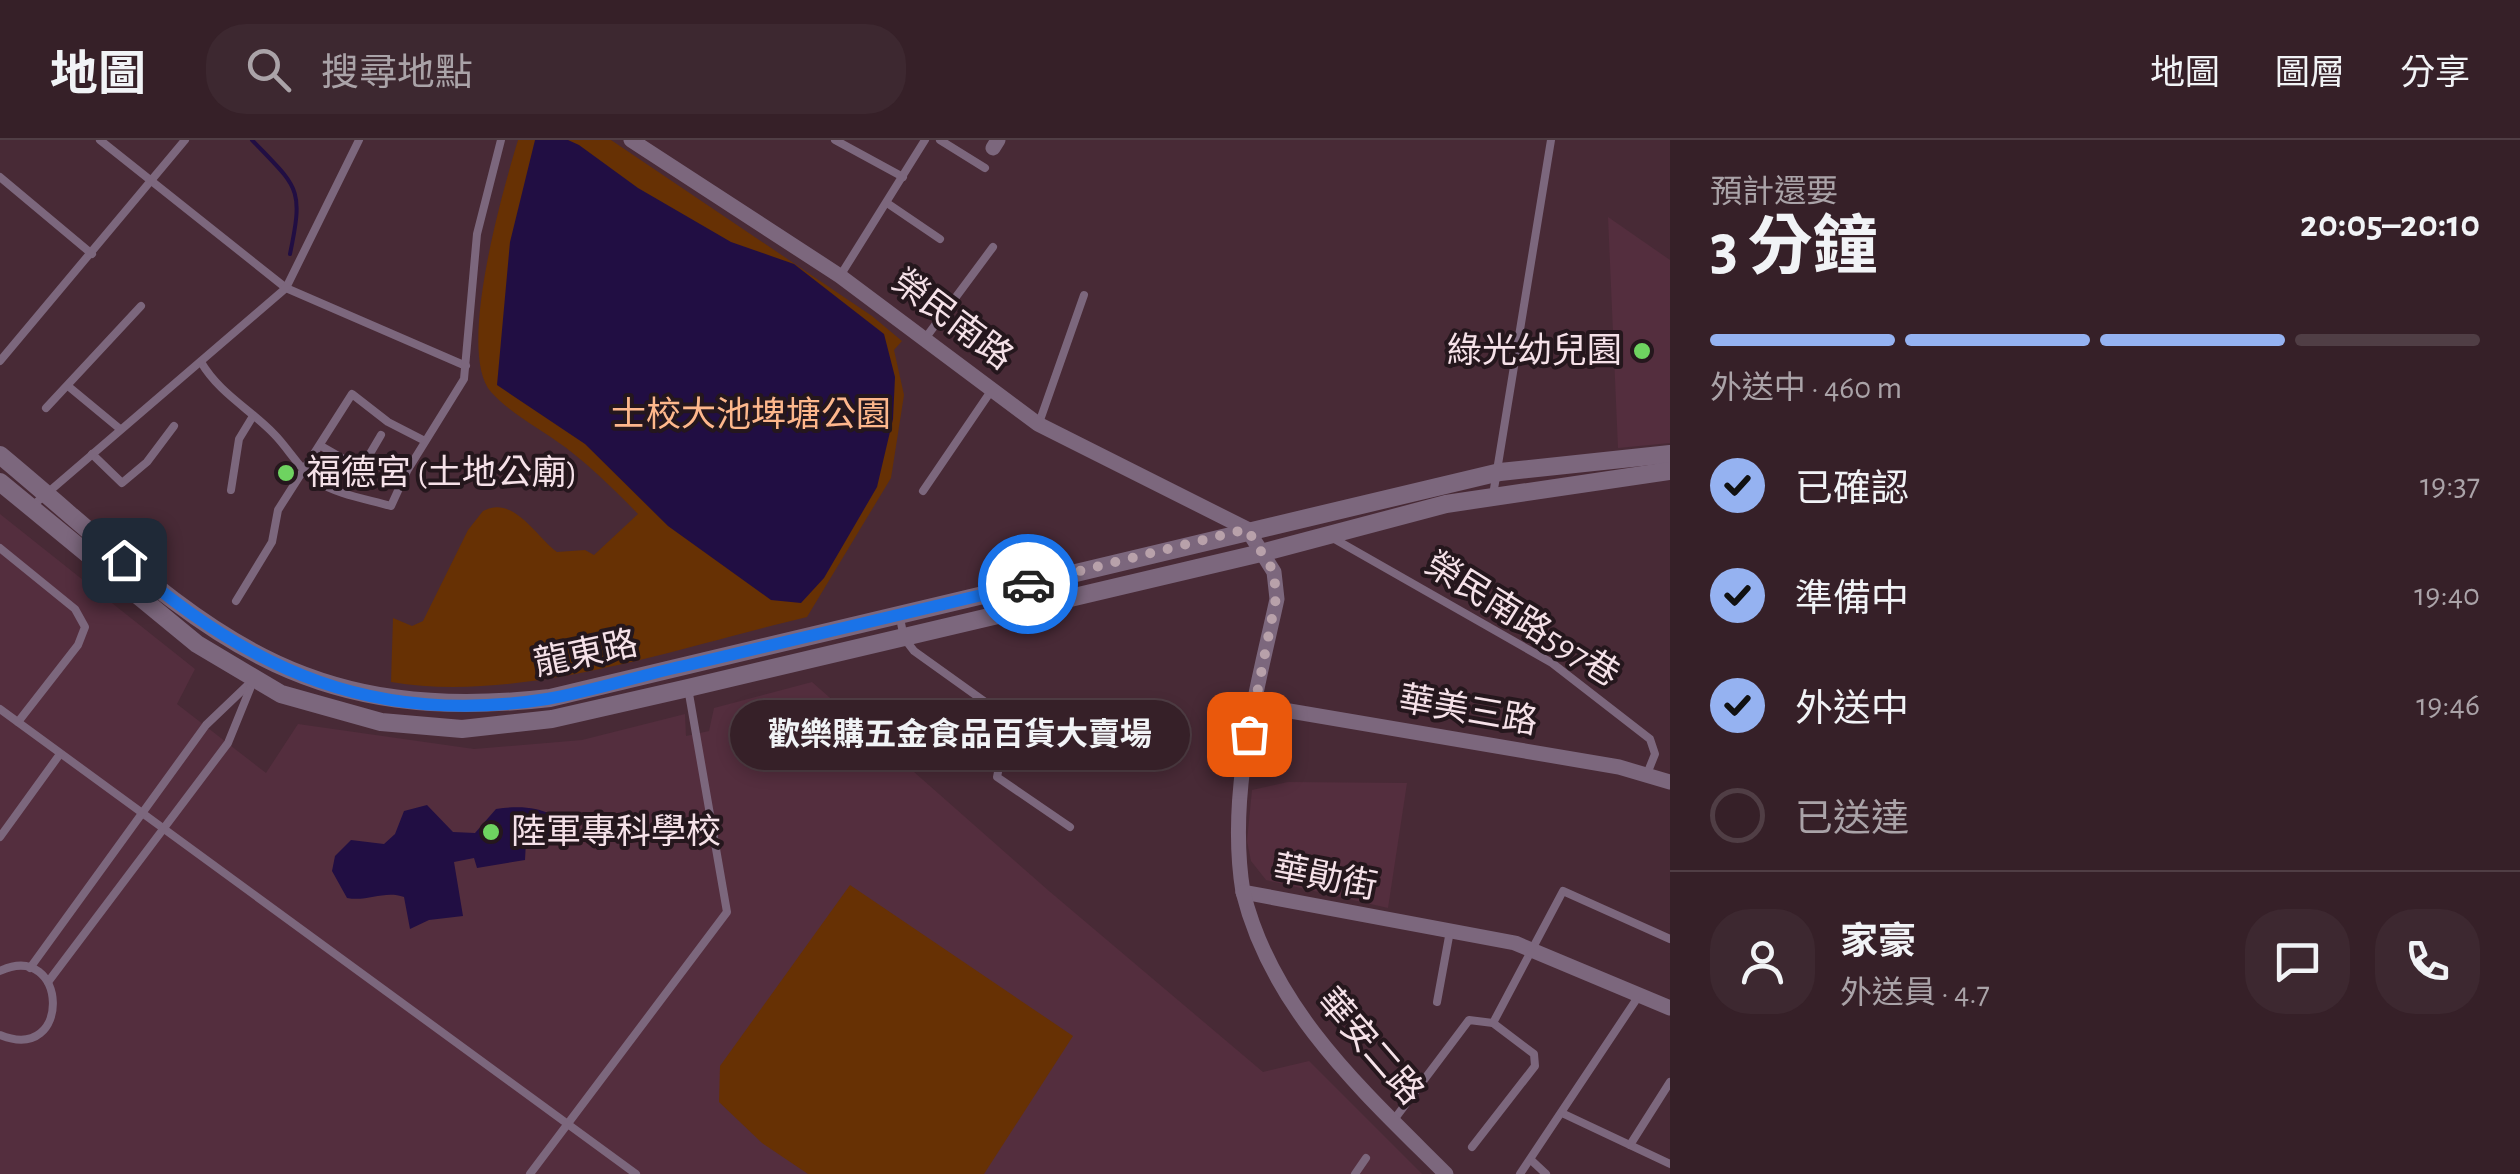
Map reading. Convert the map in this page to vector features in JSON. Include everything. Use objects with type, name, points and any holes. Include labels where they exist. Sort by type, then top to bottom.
[{"type":"street","name":"榮民南路","points":[[631,140],[840,276],[1038,424],[1247,529]]},
{"type":"street","points":[[1670,454],[1500,472],[1247,529],[1261,553],[1493,495],[1670,471]]},
{"type":"street","name":"龍東路","points":[[0,455],[149,583],[265,662],[320,684],[389,700],[500,704],[550,698],[900,618],[1247,529]]},
{"type":"street","name":"龍東路","points":[[0,482],[197,644],[254,679],[313,706],[382,722],[501,728],[1261,553]]},
{"type":"street","name":"華勛街","points":[[1261,553],[1274,572],[1276,598],[1254,705],[1235,844],[1243,892],[1515,942],[1670,1008]]},
{"type":"street","points":[[197,644],[208,625]]},
{"type":"street","points":[[254,679],[265,662]]},
{"type":"street","points":[[500,704],[501,728]]},
{"type":"street","name":"華美三路","points":[[1254,705],[1647,774],[1670,782]]},
{"type":"street","name":"華安二路","points":[[1243,892],[1254,938],[1307,1030],[1446,1174]]},
{"type":"lane","points":[[100,140],[286,288],[466,366]]},
{"type":"lane","points":[[0,361],[184,140]]},
{"type":"lane","points":[[31,508],[286,288],[360,140]]},
{"type":"lane","points":[[201,362],[212,380],[306,471],[336,491],[391,506],[464,379],[478,234],[502,140]]},
{"type":"lane","points":[[835,140],[903,177]]},
{"type":"lane","points":[[840,276],[925,140]]},
{"type":"lane","points":[[940,140],[985,168]]},
{"type":"lane","points":[[1493,495],[1500,472],[1551,140]]},
{"type":"lane","points":[[0,177],[92,254]]},
{"type":"lane","points":[[887,202],[940,239]]},
{"type":"lane","points":[[924,341],[993,247]]},
{"type":"lane","points":[[1038,424],[1084,295]]},
{"type":"lane","points":[[46,408],[141,306]]},
{"type":"lane","points":[[68,386],[120,428]]},
{"type":"lane","points":[[924,491],[991,390]]},
{"type":"lane","points":[[236,601],[272,542],[278,510],[352,394],[388,422],[426,441]]},
{"type":"lane","points":[[231,490],[239,439],[252,416]]},
{"type":"lane","points":[[92,454],[122,483],[147,462],[174,426]]},
{"type":"lane","points":[[321,446],[362,468],[381,435]]},
{"type":"lane","name":"榮民南路597巷","points":[[1329,536],[1552,663],[1650,738],[1655,754],[1647,774]]},
{"type":"lane","points":[[0,548],[75,609],[85,627],[78,645],[18,722]]},
{"type":"lane","points":[[900,618],[904,638],[914,651],[1009,719],[998,777],[1070,827]]},
{"type":"lane","points":[[30,968],[206,725],[254,679]]},
{"type":"lane","points":[[48,982],[228,743],[254,679]]},
{"type":"lane","points":[[530,1174],[727,912],[688,688]]},
{"type":"lane","points":[[0,709],[636,1174]]},
{"type":"lane","points":[[0,837],[60,754]]},
{"type":"lane","points":[[1493,1022],[1563,891],[1670,939]]},
{"type":"lane","points":[[85,893],[103,908]]},
{"type":"lane","points":[[1436,1002],[1450,931]]},
{"type":"lane","points":[[0,971],[30,968],[48,982],[55,1004],[46,1026],[26,1039],[0,1035]]},
{"type":"lane","points":[[1520,1174],[1564,1114],[1640,994]]},
{"type":"lane","points":[[1393,1122],[1469,1020],[1493,1022],[1534,1054],[1535,1066],[1472,1147]]},
{"type":"lane","points":[[1630,1145],[1670,1082]]},
{"type":"lane","points":[[1564,1114],[1670,1164]]},
{"type":"lane","points":[[1354,1174],[1366,1158]]},
{"type":"lane","points":[[1531,1160],[1546,1174]]},
{"type":"shaded area","name":"士校大池埤塘公園","points":[[535,140],[568,140],[579,145],[638,188],[731,242],[794,264],[884,334],[895,377],[893,419],[877,487],[824,578],[801,603],[771,600],[668,526],[585,444],[497,385],[510,242]]},
{"type":"shaded area","name":"綠光幼兒園","points":[[1608,217],[1670,260],[1670,443],[1618,448]]},
{"type":"shaded area","name":"陸軍專科學校","points":[[0,514],[195,669],[177,704],[266,773],[298,724],[474,749],[582,740],[685,714],[686,736],[709,731],[714,708],[812,682],[1049,891],[1263,1072],[1309,1061],[1422,1174],[0,1174]]},
{"type":"shaded area","points":[[1288,782],[1407,783],[1388,908],[1266,880],[1251,861],[1247,841],[1252,790]]},
{"type":"shaded area","points":[[427,805],[453,832],[475,833],[496,809],[511,807],[546,812],[553,815],[558,827],[555,837],[526,841],[525,860],[477,868],[474,858],[454,862],[463,916],[429,920],[410,929],[404,897],[347,898],[332,871],[335,856],[351,840],[384,844],[395,834],[404,811]]},
{"type":"green space","name":"士校大池埤塘公園","points":[[518,140],[611,140],[872,316],[902,341],[894,350],[904,395],[891,478],[807,617],[654,657],[546,679],[441,687],[391,682],[393,618],[412,626],[423,621],[468,530],[483,511],[505,508],[523,519],[557,552],[585,550],[594,555],[638,514],[574,454],[499,400],[481,372],[478,343],[486,270]]},
{"type":"green space","points":[[850,885],[1073,1036],[984,1174],[808,1174],[762,1143],[719,1102],[720,1066]]},
{"type":"waterway","points":[[252,140],[294,190],[296,215],[290,254]]},
{"type":"way so far","points":[[1028,584],[1247,529],[1274,572],[1276,598],[1249,734]]},
{"type":"place","name":"綠光幼兒園","points":[[1642,351]]},
{"type":"place","name":"福德宮 (土地公廟)","points":[[286,473]]},
{"type":"place","name":"歡樂購五金食品百貨大賣場","points":[[1249,734]]},
{"type":"place","name":"陸軍專科學校","points":[[491,832]]},
{"type":"route","points":[[124,560],[208,625],[265,662],[292,674],[389,700],[455,706],[550,698],[900,618],[1028,584]]}]
